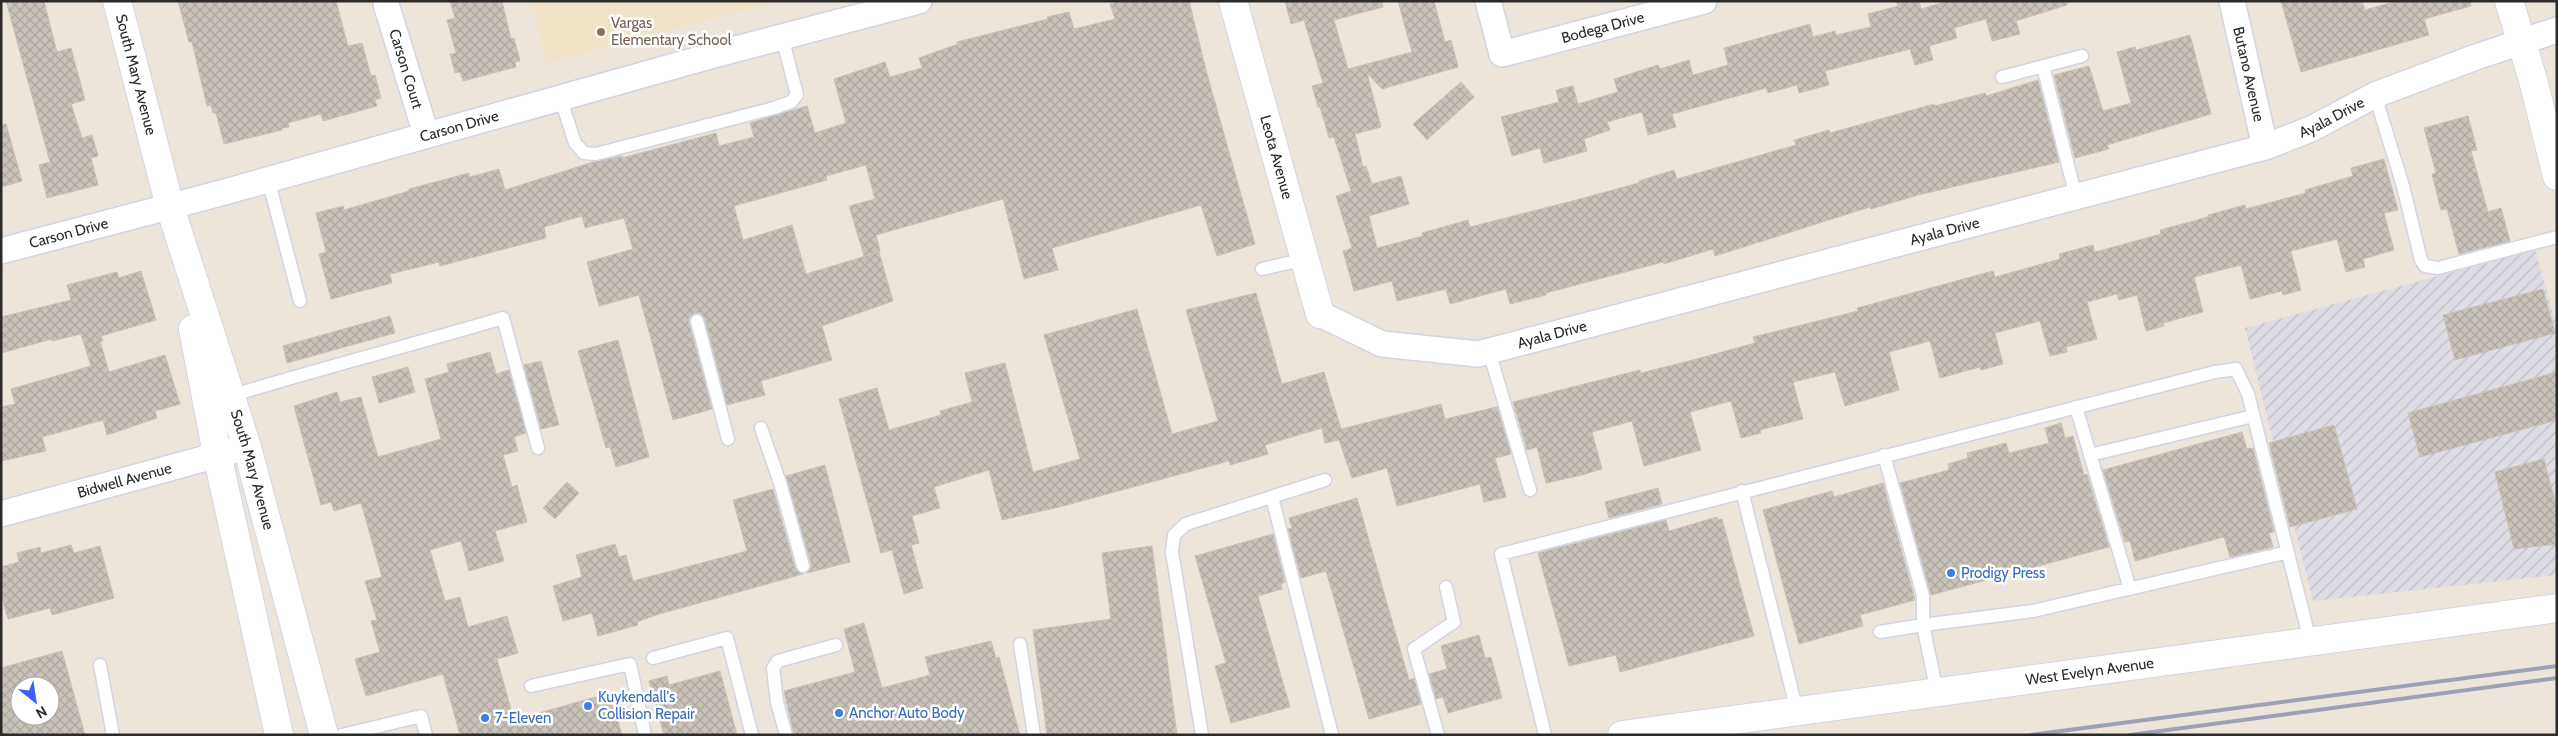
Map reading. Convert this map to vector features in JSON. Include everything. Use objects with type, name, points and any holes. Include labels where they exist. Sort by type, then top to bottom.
[{"type":"main road","name":"South Mary Avenue","points":[[117,1],[170,207],[247,447],[324,735]]},
{"type":"main road","name":"Leota Avenue","points":[[1233,1],[1320,314]]},
{"type":"main road","points":[[2509,1],[2522,41],[2557,176]]},
{"type":"main road","name":"South Mary Avenue","points":[[170,207],[217,454],[279,735]]},
{"type":"main road","name":"West Evelyn Avenue","points":[[1622,735],[2557,608]]},
{"type":"street","name":"Carson Drive","points":[[1,251],[170,207],[560,96],[918,1]]},
{"type":"street","name":"Bodega Drive","points":[[1488,1],[1502,54],[1704,1]]},
{"type":"street","name":"Butano Avenue","points":[[2232,1],[2265,148]]},
{"type":"street","name":"Carson Court","points":[[386,4],[426,134]]},
{"type":"street","name":"Ayala Drive","points":[[1320,314],[1382,344],[1478,354],[2265,148],[2311,129],[2375,95],[2557,30]]},
{"type":"street","name":"Bidwell Avenue","points":[[1,514],[247,447]]},
{"type":"lane","points":[[560,96],[575,143],[584,153],[596,154],[774,108],[791,102],[797,95],[782,37]]},
{"type":"lane","points":[[2002,77],[2082,56]]},
{"type":"lane","points":[[2043,66],[2076,197]]},
{"type":"lane","points":[[2375,95],[2403,186],[2421,260],[2425,266],[2438,268],[2557,237]]},
{"type":"lane","points":[[268,179],[300,302]]},
{"type":"lane","points":[[1262,269],[1306,259]]},
{"type":"lane","points":[[230,396],[334,364],[391,350],[502,318],[538,448]]},
{"type":"lane","points":[[697,321],[728,439]]},
{"type":"lane","points":[[1489,351],[1530,490]]},
{"type":"lane","points":[[1545,735],[1501,554],[1884,455],[2215,372],[2236,369],[2248,394],[2310,641]]},
{"type":"lane","points":[[2076,407],[2130,589]]},
{"type":"lane","points":[[2090,455],[2253,416]]},
{"type":"lane","points":[[761,428],[781,486],[803,566]]},
{"type":"lane","points":[[1884,455],[1923,596],[1923,625],[1938,692]]},
{"type":"lane","points":[[1202,735],[1172,552],[1174,535],[1186,524],[1325,480]]},
{"type":"lane","points":[[1742,491],[1797,711]]},
{"type":"lane","points":[[1272,497],[1332,735]]},
{"type":"lane","points":[[1880,632],[2033,610],[2288,552]]},
{"type":"lane","points":[[1438,735],[1414,649],[1454,622],[1446,587]]},
{"type":"lane","points":[[653,658],[726,638],[752,735]]},
{"type":"lane","points":[[1020,644],[1034,735]]},
{"type":"lane","points":[[786,735],[777,702],[773,668],[778,661],[836,645]]},
{"type":"lane","points":[[531,686],[630,664],[645,735]]},
{"type":"lane","points":[[100,665],[113,735]]},
{"type":"lane","points":[[342,735],[421,716],[426,735]]},
{"type":"shaded area","name":"Vargas Elementary School","points":[[531,1],[778,1],[547,63]]},
{"type":"shaded area","points":[[2535,250],[2557,327],[2557,575],[2313,601],[2245,328]]},
{"type":"building","points":[[6,1],[44,1],[57,52],[71,48],[85,100],[71,104],[82,138],[92,135],[98,156],[91,158],[98,185],[47,198],[39,165],[50,162]]},
{"type":"building","points":[[178,1],[336,1],[348,46],[362,43],[371,76],[375,75],[381,98],[375,100],[377,106],[323,121],[321,114],[288,123],[289,127],[282,128],[282,130],[224,144],[216,113],[213,113],[211,105],[207,106],[192,42],[189,42]]},
{"type":"building","points":[[450,1],[502,1],[511,39],[514,38],[520,61],[515,62],[516,67],[463,81],[460,72],[455,73],[450,54],[456,53],[447,20],[455,18]]},
{"type":"building","points":[[1120,1],[1189,1],[1207,74],[1255,244],[1217,256],[1201,205],[1052,248],[1058,270],[1024,279],[1003,199],[876,235],[880,251],[864,256],[849,206],[875,199],[866,165],[826,176],[827,180],[734,206],[743,240],[792,225],[806,274],[879,252],[893,301],[822,326],[832,360],[761,381],[765,395],[727,405],[705,319],[700,313],[694,313],[689,318],[689,323],[712,409],[673,420],[639,295],[599,306],[587,262],[633,249],[624,218],[585,228],[582,216],[544,227],[546,238],[440,266],[439,262],[390,274],[392,283],[331,299],[319,254],[326,252],[316,213],[343,206],[344,210],[409,191],[409,189],[469,173],[470,177],[499,169],[505,190],[593,162],[622,156],[622,158],[716,133],[719,146],[754,137],[750,123],[807,106],[815,133],[846,123],[834,79],[885,62],[890,77],[922,68],[919,58],[958,44],[957,42],[1069,12],[1074,29],[1115,19],[1110,4]]},
{"type":"building","points":[[1285,1],[1382,1],[1383,7],[1334,20],[1348,69],[1412,52],[1398,1],[1434,1],[1445,42],[1451,40],[1458,67],[1382,89],[1367,73],[1381,127],[1355,134],[1363,167],[1366,166],[1372,184],[1401,176],[1409,204],[1369,216],[1377,248],[1423,236],[1422,233],[1468,220],[1470,227],[1576,200],[1639,183],[1639,181],[1674,170],[1677,179],[1796,145],[1794,140],[1829,130],[1830,133],[1934,104],[1935,106],[1985,93],[1986,96],[2038,80],[2059,162],[1918,195],[1871,209],[1870,207],[1715,256],[1713,249],[1664,264],[1663,262],[1510,304],[1506,289],[1450,304],[1446,289],[1397,301],[1392,281],[1354,291],[1343,251],[1352,248],[1336,196],[1351,191],[1334,137],[1329,138],[1312,86],[1323,83],[1304,20],[1291,24]]},
{"type":"building","points":[[1896,1],[1919,1],[1921,9],[1948,1],[2067,1],[2067,5],[2016,21],[2020,34],[1992,41],[1986,19],[1954,28],[1957,38],[1929,46],[1933,60],[1915,65],[1910,49],[1825,71],[1829,85],[1799,93],[1797,85],[1768,93],[1766,88],[1672,114],[1676,127],[1648,135],[1642,112],[1607,122],[1610,130],[1584,139],[1587,151],[1559,159],[1544,163],[1540,148],[1512,156],[1501,117],[1559,102],[1556,90],[1573,86],[1578,104],[1618,92],[1614,79],[1658,65],[1660,69],[1689,60],[1693,75],[1728,65],[1724,48],[1810,24],[1813,37],[1835,31],[1836,35],[1871,27],[1868,14],[1898,6]]},
{"type":"building","points":[[2281,1],[2362,1],[2365,10],[2397,1],[2470,1],[2471,6],[2424,19],[2429,35],[2301,72]]},
{"type":"building","points":[[2190,35],[2211,114],[2107,145],[2109,149],[2075,158],[2054,75],[2089,66],[2103,111],[2131,103],[2117,52],[2135,47],[2136,50]]},
{"type":"building","points":[[1461,82],[1474,97],[1427,140],[1413,124]]},
{"type":"building","points":[[2468,116],[2477,150],[2471,151],[2488,212],[2501,208],[2510,241],[2459,254],[2447,209],[2441,210],[2432,174],[2436,173],[2424,128]]},
{"type":"building","points":[[6,124],[22,181],[1,187],[1,125]]},
{"type":"building","points":[[2384,159],[2398,210],[2384,213],[2394,250],[2363,259],[2365,267],[2346,272],[2337,239],[2291,251],[2301,290],[2283,295],[2282,291],[2250,299],[2241,265],[2194,277],[2203,312],[2163,323],[2164,326],[2146,331],[2137,295],[2119,300],[2117,294],[2087,302],[2097,339],[2066,347],[2067,352],[2050,356],[2040,321],[1995,333],[2003,364],[1981,370],[1980,367],[1940,378],[1930,341],[1889,352],[1899,390],[1845,406],[1835,372],[1793,382],[1803,419],[1760,430],[1761,433],[1741,438],[1731,401],[1690,412],[1701,450],[1644,466],[1632,421],[1592,432],[1602,469],[1582,475],[1546,483],[1537,447],[1527,450],[1513,402],[1640,370],[1641,373],[1689,361],[1755,343],[1753,337],[1858,311],[1857,308],[1993,271],[1995,277],[2060,259],[2059,254],[2093,245],[2095,252],[2161,234],[2160,230],[2208,217],[2208,215],[2245,205],[2246,209],[2306,193],[2305,190],[2353,176],[2351,168]]},
{"type":"building","points":[[141,271],[156,320],[101,336],[103,341],[100,341],[109,372],[165,355],[180,404],[155,411],[157,418],[107,435],[103,420],[42,437],[46,451],[1,461],[1,407],[15,404],[11,389],[91,366],[81,334],[52,341],[52,339],[1,353],[1,317],[71,300],[67,285],[117,272],[119,278]]},
{"type":"building","points":[[2543,289],[2555,333],[2455,360],[2443,315]]},
{"type":"building","points":[[1256,293],[1282,384],[1324,372],[1341,429],[1441,404],[1445,419],[1497,407],[1511,454],[1495,458],[1506,497],[1484,502],[1480,484],[1397,506],[1387,468],[1352,478],[1339,440],[1325,443],[1322,428],[1265,445],[1268,454],[1230,465],[1229,461],[1059,507],[1002,520],[989,470],[934,487],[940,508],[912,516],[919,543],[911,545],[923,588],[904,594],[892,550],[881,553],[839,399],[877,388],[889,430],[941,415],[940,411],[972,402],[965,373],[1005,363],[1033,472],[1080,459],[1044,335],[1137,309],[1172,434],[1218,421],[1186,310]]},
{"type":"building","points":[[390,316],[395,333],[287,363],[283,346]]},
{"type":"building","points":[[618,340],[649,457],[616,467],[610,447],[606,448],[578,351]]},
{"type":"building","points":[[490,352],[496,374],[509,370],[526,433],[514,437],[518,451],[503,455],[512,487],[517,485],[527,522],[495,531],[504,561],[469,571],[461,541],[430,550],[445,601],[460,597],[468,627],[507,616],[518,653],[497,659],[514,720],[610,693],[622,735],[460,735],[443,674],[366,696],[355,659],[380,652],[371,621],[377,620],[365,581],[382,577],[361,503],[334,511],[331,502],[321,505],[294,406],[337,392],[340,402],[361,397],[378,457],[441,439],[425,379],[449,372],[447,364]]},
{"type":"building","points":[[541,361],[559,425],[541,429],[524,365]]},
{"type":"building","points":[[408,367],[415,392],[379,403],[372,377]]},
{"type":"building","points":[[2557,372],[2557,420],[2420,457],[2408,413]]},
{"type":"building","points":[[2061,423],[2065,438],[2073,436],[2084,475],[2087,474],[2109,547],[1931,595],[1900,483],[1949,470],[1948,464],[1968,458],[1967,453],[2006,443],[2009,453],[2049,443],[2045,428]]},
{"type":"building","points":[[2334,425],[2357,509],[2290,527],[2269,443]]},
{"type":"building","points":[[2242,432],[2247,449],[2253,448],[2274,532],[2269,533],[2273,547],[2230,557],[2224,537],[2135,561],[2130,541],[2125,542],[2103,470]]},
{"type":"building","points":[[2544,459],[2557,510],[2557,544],[2514,549],[2495,472]]},
{"type":"building","points":[[825,465],[850,562],[807,573],[811,568],[811,564],[786,476]]},
{"type":"building","points":[[567,482],[579,493],[555,519],[543,508]]},
{"type":"building","points":[[1883,483],[1915,600],[1860,615],[1863,626],[1799,644],[1763,510],[1832,491],[1834,497]]},
{"type":"building","points":[[1658,488],[1662,504],[1609,518],[1605,502]]},
{"type":"building","points":[[773,489],[795,568],[803,574],[656,615],[637,622],[638,625],[598,636],[592,613],[563,621],[553,586],[582,577],[576,555],[615,544],[619,557],[626,555],[633,581],[747,551],[733,500]]},
{"type":"building","points":[[1357,498],[1409,680],[1414,678],[1421,704],[1369,719],[1326,571],[1301,578],[1288,529],[1292,528],[1289,518]]},
{"type":"building","points":[[1717,517],[1718,520],[1722,519],[1754,636],[1620,672],[1616,655],[1569,666],[1538,553],[1666,520],[1669,531]]},
{"type":"building","points":[[1273,534],[1285,582],[1281,584],[1282,589],[1258,596],[1290,707],[1231,723],[1215,666],[1226,663],[1195,556]]},
{"type":"building","points":[[71,545],[74,553],[100,546],[114,598],[52,615],[50,608],[8,619],[1,595],[1,567],[19,562],[17,553],[40,547],[41,553]]},
{"type":"building","points":[[1152,546],[1177,735],[1047,735],[1033,630],[1111,619],[1102,553]]},
{"type":"building","points":[[864,623],[882,688],[930,675],[925,657],[991,641],[996,658],[999,657],[1020,735],[794,735],[784,691],[855,672],[844,629]]},
{"type":"building","points":[[1479,635],[1485,658],[1491,657],[1502,698],[1448,713],[1443,697],[1436,699],[1429,674],[1447,669],[1441,646]]},
{"type":"building","points":[[62,651],[85,735],[1,735],[1,668]]},
{"type":"building","points":[[720,671],[737,735],[664,735],[649,681],[667,676],[669,685]]},
{"type":"railway","points":[[2031,735],[2557,666]]},
{"type":"railway","points":[[2130,735],[2557,678]]},
{"type":"place","name":"Vargas Elementary School","points":[[601,32]]},
{"type":"place","name":"Prodigy Press","points":[[1951,573]]},
{"type":"place","name":"Kuykendall's Collision Repair","points":[[588,706]]},
{"type":"place","name":"Anchor Auto Body","points":[[839,713]]},
{"type":"place","name":"7-Eleven","points":[[485,718]]}]
